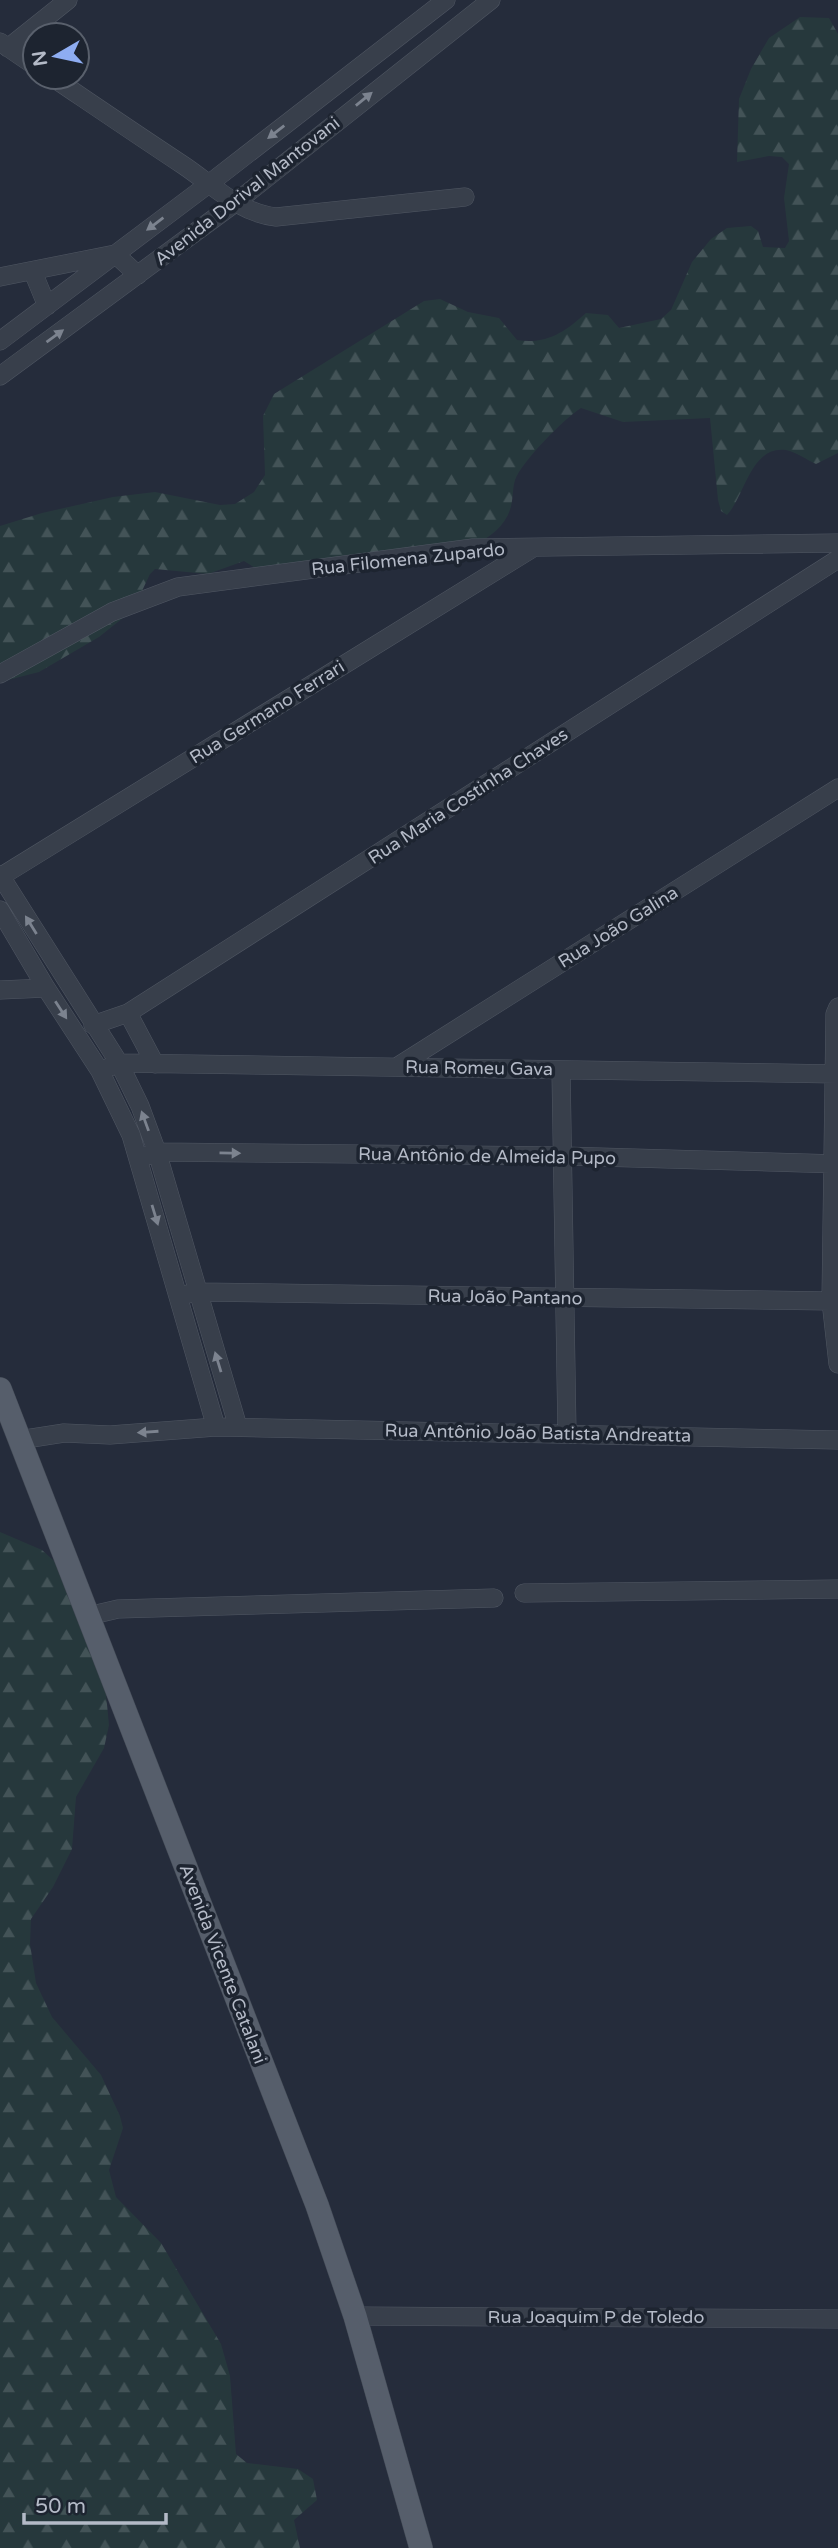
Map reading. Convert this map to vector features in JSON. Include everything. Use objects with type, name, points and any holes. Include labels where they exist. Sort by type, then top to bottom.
[{"type":"main road","name":"Avenida Vicente Catalani","points":[[1,1396],[11,1432],[88,1616],[317,2205],[355,2316],[421,2548]]},
{"type":"street","points":[[21,57],[4,45],[68,0]]},
{"type":"street","name":"Avenida Dorival Mantovani","points":[[0,341],[446,0]]},
{"type":"street","name":"Avenida Dorival Mantovani","points":[[0,376],[234,203],[491,0]]},
{"type":"street","points":[[73,91],[209,183],[234,203],[258,215],[276,217],[465,197]]},
{"type":"street","points":[[0,277],[115,254],[138,275]]},
{"type":"street","points":[[33,272],[47,306]]},
{"type":"street","name":"Rua Filomena Zupardo","points":[[0,674],[112,612],[178,587],[473,548],[838,543]]},
{"type":"street","name":"Rua Germano Ferrari","points":[[0,876],[534,548]]},
{"type":"street","name":"Rua Maria Costinha Chaves","points":[[93,1025],[128,1013],[838,559]]},
{"type":"street","name":"Rua João Galina","points":[[398,1066],[838,788]]},
{"type":"street","points":[[0,876],[119,1063],[140,1106],[157,1152],[238,1427]]},
{"type":"street","points":[[0,910],[100,1071],[131,1135],[216,1427],[110,1435],[11,1432]]},
{"type":"street","points":[[0,990],[46,988]]},
{"type":"street","points":[[838,1007],[835,1014],[836,1165],[831,1301],[838,1364]]},
{"type":"street","points":[[128,1013],[155,1064]]},
{"type":"street","points":[[100,1071],[119,1063]]},
{"type":"street","name":"Rua Romeu Gava","points":[[119,1063],[836,1074]]},
{"type":"street","points":[[561,1070],[566,1433]]},
{"type":"street","name":"Rua Antônio de Almeida Pupo","points":[[138,1159],[157,1152],[564,1156],[836,1165]]},
{"type":"street","name":"Rua João Pantano","points":[[179,1296],[197,1292],[831,1301]]},
{"type":"street","name":"Rua Antônio João Batista Andreatta","points":[[216,1427],[838,1440]]},
{"type":"street","points":[[524,1593],[838,1589]]},
{"type":"street","points":[[88,1616],[118,1609],[494,1598]]},
{"type":"street","name":"Rua Joaquim P de Toledo","points":[[355,2316],[838,2319]]},
{"type":"green space","points":[[800,17],[829,18],[838,34],[838,453],[816,464],[786,450],[765,455],[750,474],[727,515],[721,511],[718,500],[710,418],[623,422],[581,408],[555,430],[526,462],[515,480],[510,509],[504,522],[475,545],[263,573],[244,561],[208,574],[155,569],[133,610],[99,637],[39,672],[4,681],[0,679],[0,526],[42,513],[113,497],[155,492],[220,505],[235,504],[254,492],[265,475],[263,416],[274,394],[424,301],[440,299],[468,312],[499,318],[517,340],[537,341],[563,331],[586,313],[608,315],[619,328],[661,319],[671,310],[692,262],[711,239],[727,228],[751,226],[758,231],[763,247],[785,248],[789,241],[784,198],[789,164],[782,157],[769,156],[737,162],[739,99],[751,69],[769,38]]},
{"type":"green space","points":[[0,1532],[42,1550],[63,1569],[88,1616],[106,1694],[109,1725],[104,1748],[76,1797],[72,1849],[53,1887],[31,1919],[30,1944],[36,1983],[52,2017],[101,2075],[120,2116],[123,2128],[109,2170],[116,2197],[161,2243],[221,2344],[230,2376],[236,2454],[247,2463],[298,2469],[313,2479],[317,2500],[294,2520],[300,2548],[0,2548]]}]
